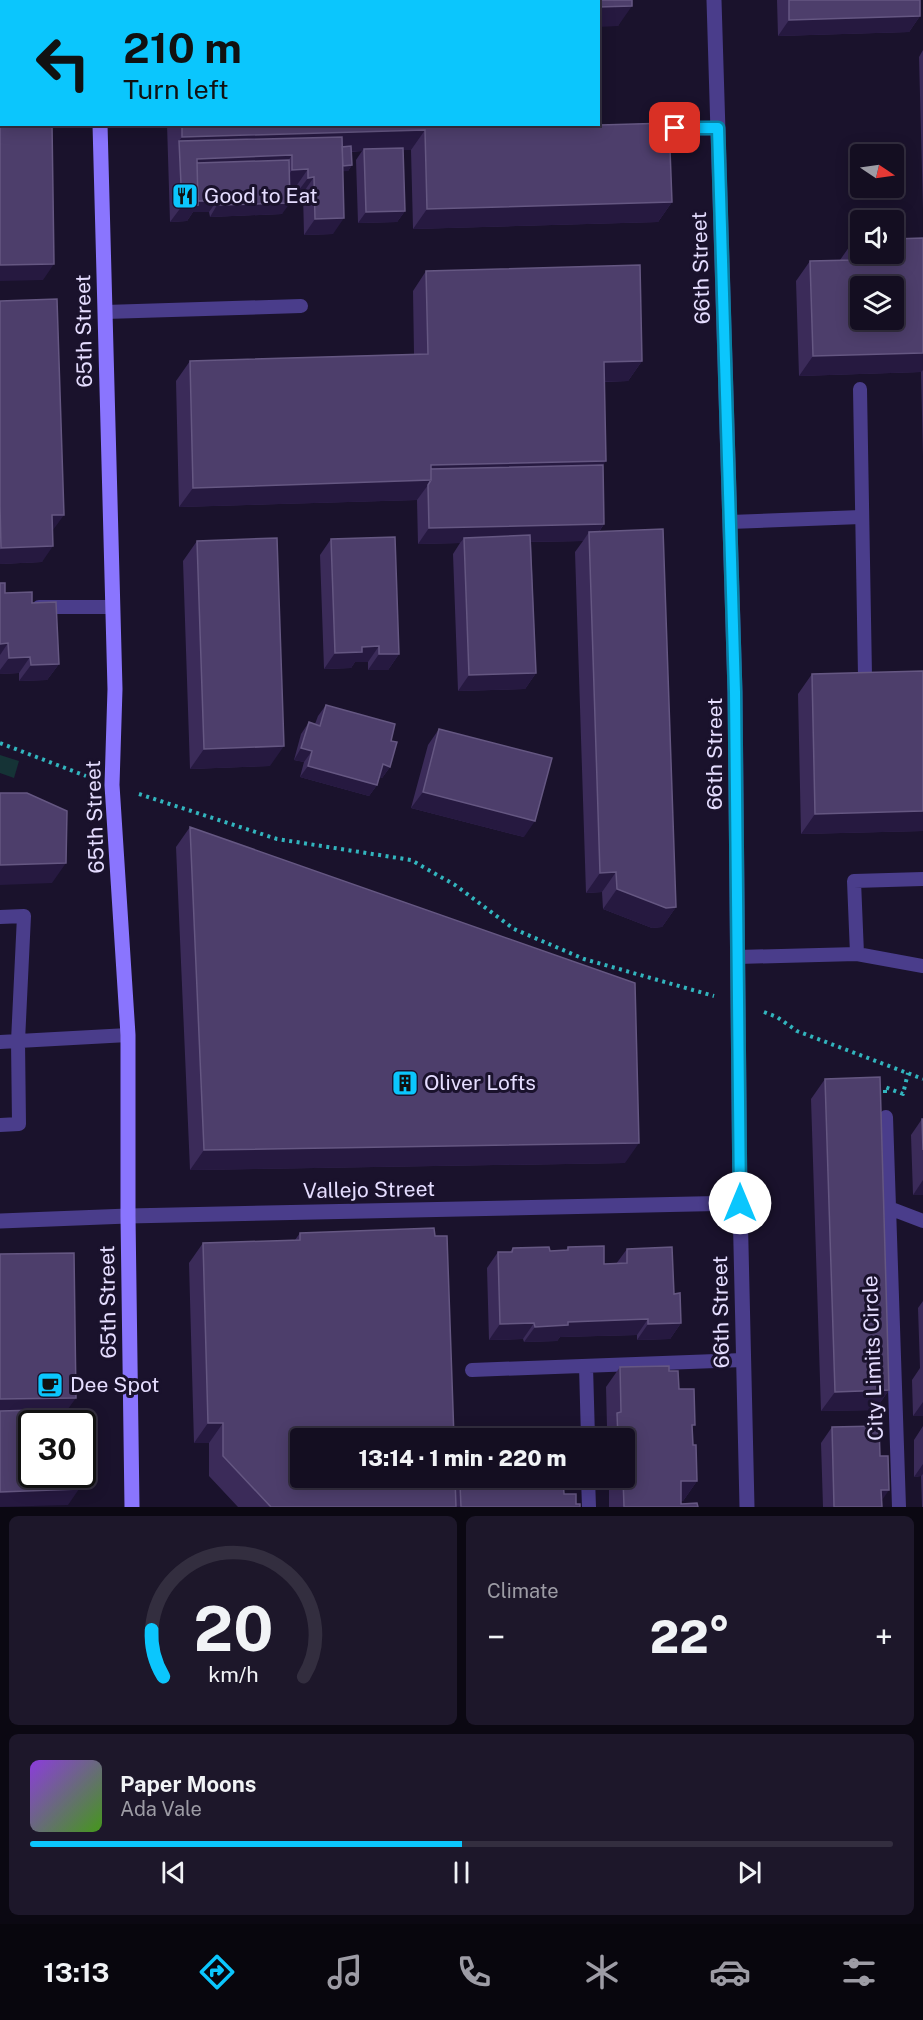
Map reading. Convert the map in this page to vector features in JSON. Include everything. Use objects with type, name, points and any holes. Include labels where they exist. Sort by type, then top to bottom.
[{"type":"street","name":"66th Street","points":[[714,0],[735,692],[740,1203],[747,1507]]},
{"type":"street","name":"65th Street","points":[[100,126],[115,689],[112,785],[128,1035],[132,1507]]},
{"type":"street","name":"Vallejo Street","points":[[0,1221],[128,1216],[740,1203]]},
{"type":"lane","points":[[637,129],[718,128]]},
{"type":"lane","points":[[105,312],[301,306]]},
{"type":"lane","points":[[860,389],[865,676]]},
{"type":"lane","points":[[730,522],[861,517]]},
{"type":"lane","points":[[31,604],[41,608],[112,608]]},
{"type":"lane","points":[[857,954],[854,881],[923,879]]},
{"type":"lane","points":[[0,917],[24,916],[18,1041],[20,1124],[0,1125]]},
{"type":"lane","points":[[738,957],[857,954],[923,966]]},
{"type":"lane","points":[[0,1042],[128,1035]]},
{"type":"lane","name":"City Limits Circle","points":[[886,1117],[899,1507]]},
{"type":"lane","points":[[889,1208],[923,1221]]},
{"type":"lane","points":[[472,1370],[743,1360]]},
{"type":"lane","points":[[586,1366],[588,1428]]},
{"type":"lane","points":[[588,1488],[589,1507]]},
{"type":"path","points":[[0,743],[112,785],[277,839],[411,860],[455,885],[514,929],[584,959],[695,989],[777,1017],[797,1031],[923,1079]]},
{"type":"path","points":[[885,1087],[903,1094],[908,1073]]},
{"type":"green space","points":[[0,755],[19,761],[14,778],[0,773]]},
{"type":"building","points":[[600,0],[632,0],[632,6],[600,7]]},
{"type":"building","points":[[789,0],[920,0],[920,16],[789,20]]},
{"type":"building","points":[[669,123],[672,202],[427,209],[425,130],[182,137],[182,126]]},
{"type":"building","points":[[0,126],[52,126],[54,264],[0,265]]},
{"type":"building","points":[[342,137],[344,218],[315,219],[314,177],[308,178],[308,169],[292,170],[292,155],[197,159],[198,205],[182,206],[179,141]]},
{"type":"building","points":[[351,146],[352,165],[343,166],[342,147]]},
{"type":"building","points":[[403,148],[405,211],[366,212],[364,149]]},
{"type":"building","points":[[289,160],[290,203],[217,205],[217,201],[198,201],[197,163]]},
{"type":"building","points":[[923,238],[923,353],[813,356],[810,261],[850,260],[850,264],[904,264],[904,239]]},
{"type":"building","points":[[640,265],[642,361],[604,362],[606,461],[431,465],[431,480],[193,488],[190,361],[428,354],[426,271]]},
{"type":"building","points":[[57,299],[64,515],[52,515],[53,546],[1,548],[0,301]]},
{"type":"building","points":[[603,465],[604,524],[429,528],[428,485],[431,480],[431,469]]},
{"type":"building","points":[[663,529],[676,907],[666,908],[617,889],[616,872],[600,873],[589,532]]},
{"type":"building","points":[[530,535],[536,673],[469,675],[464,538]]},
{"type":"building","points":[[395,537],[399,654],[379,654],[379,646],[362,647],[362,652],[335,653],[331,539]]},
{"type":"building","points":[[277,538],[284,746],[204,749],[197,541]]},
{"type":"building","points":[[0,583],[5,583],[5,593],[32,592],[32,603],[56,602],[59,664],[31,665],[30,657],[9,658],[8,643],[0,644]]},
{"type":"building","points":[[923,671],[923,811],[815,814],[812,674]]},
{"type":"building","points":[[326,705],[395,724],[391,741],[397,742],[390,767],[383,764],[377,785],[308,766],[312,751],[301,748],[309,722],[320,726]]},
{"type":"building","points":[[439,729],[552,758],[535,821],[423,792]]},
{"type":"building","points":[[0,793],[27,793],[67,811],[66,863],[0,865]]},
{"type":"building","name":"Oliver Lofts","points":[[190,827],[635,983],[639,1143],[204,1150]]},
{"type":"building","points":[[880,1077],[889,1390],[835,1392],[825,1079]]},
{"type":"building","points":[[434,1228],[435,1236],[447,1236],[454,1428],[290,1428],[290,1488],[455,1488],[456,1507],[271,1507],[223,1456],[223,1423],[208,1423],[203,1243],[300,1240],[300,1233]]},
{"type":"building","points":[[604,1246],[604,1264],[627,1263],[627,1249],[672,1247],[674,1294],[680,1293],[681,1323],[648,1324],[648,1319],[568,1322],[568,1325],[535,1327],[534,1323],[500,1324],[498,1252],[512,1252],[513,1248],[549,1247],[550,1251],[568,1250],[568,1247]]},
{"type":"building","points":[[74,1253],[76,1398],[0,1399],[0,1254]]},
{"type":"building","points":[[669,1366],[669,1371],[678,1371],[679,1389],[694,1389],[695,1425],[692,1425],[693,1445],[696,1445],[697,1481],[681,1481],[681,1504],[697,1503],[698,1507],[624,1507],[623,1488],[635,1488],[635,1428],[618,1428],[617,1413],[621,1412],[620,1367]]},
{"type":"building","points":[[0,1411],[18,1411],[18,1488],[79,1489],[0,1492]]},
{"type":"building","points":[[879,1426],[880,1456],[888,1456],[889,1490],[881,1490],[882,1507],[834,1507],[832,1427]]},
{"type":"building","points":[[460,1488],[564,1488],[564,1494],[576,1494],[576,1504],[580,1504],[580,1507],[461,1507]]},
{"type":"place","name":"Good to Eat","points":[[185,196]]},
{"type":"place","name":"Oliver Lofts","points":[[405,1083]]},
{"type":"place","name":"Dee Spot","points":[[50,1385]]},
{"type":"route","points":[[675,128],[718,128],[735,692],[740,1203]]}]
